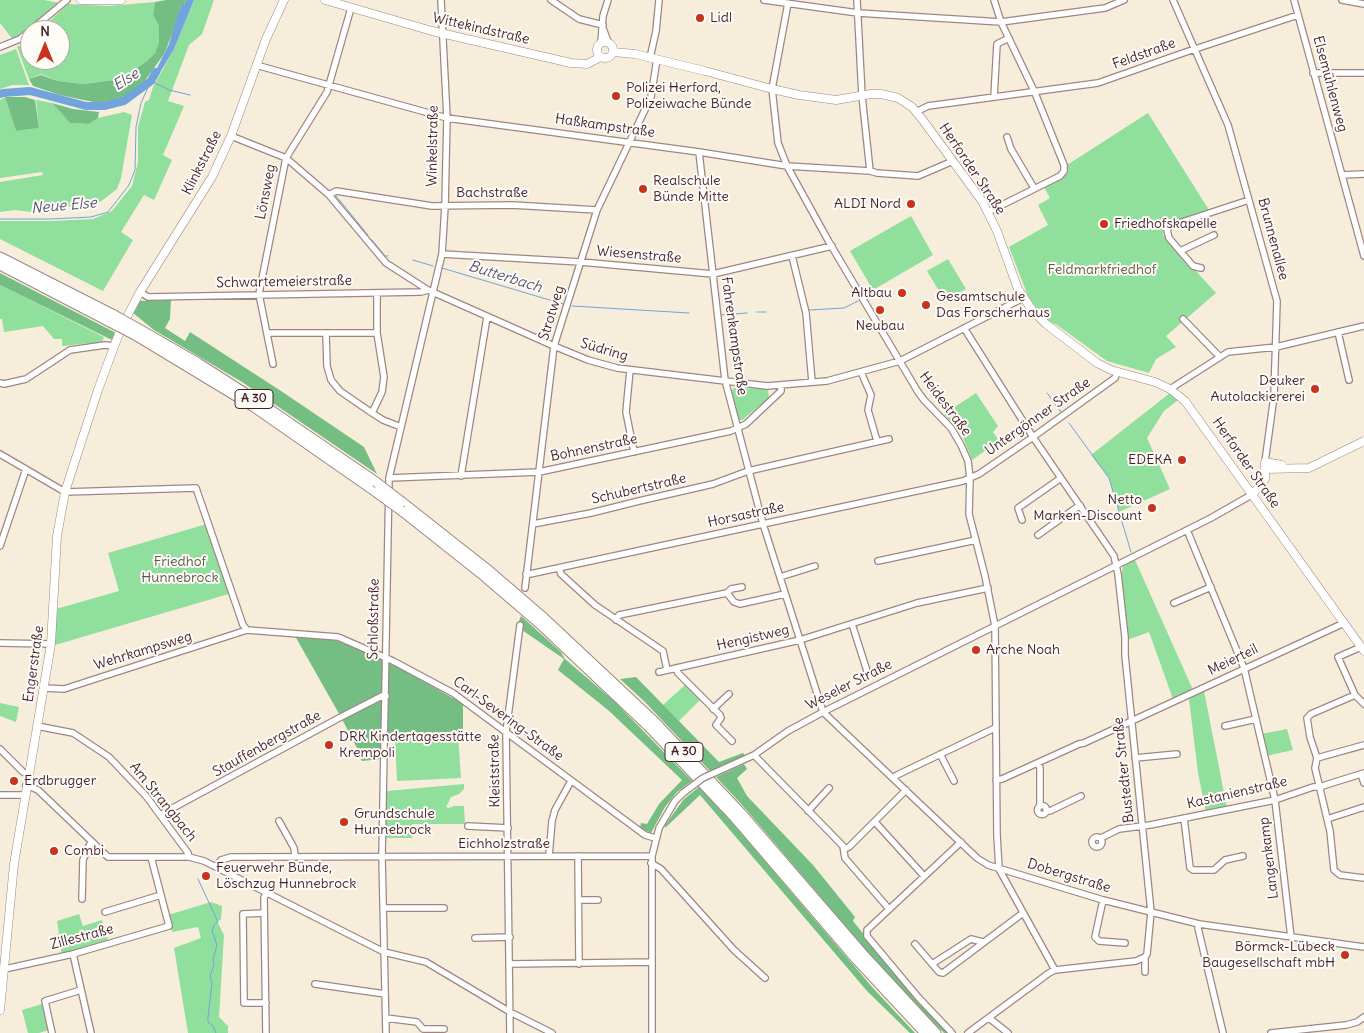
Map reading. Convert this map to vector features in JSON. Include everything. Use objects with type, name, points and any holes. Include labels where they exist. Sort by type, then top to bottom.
[{"type":"highway","name":"A 30","points":[[0,256],[137,332],[254,407],[376,487],[487,569],[598,667],[655,722],[741,813],[862,953],[936,1033]]},
{"type":"highway","name":"A 30","points":[[0,265],[112,318]]},
{"type":"highway","name":"A 30","points":[[402,506],[540,624],[649,727],[735,818],[856,959],[925,1033]]},
{"type":"main road","points":[[81,0],[121,0]]},
{"type":"main road","points":[[284,0],[292,0]]},
{"type":"main road","name":"Klinkstraße","points":[[121,328],[140,292],[212,177],[231,136],[256,65],[272,24],[284,0]]},
{"type":"main road","name":"Wittekindstraße","points":[[325,0],[443,33],[575,64],[587,64],[599,55],[607,58],[609,46]]},
{"type":"main road","points":[[599,55],[597,49],[609,46]]},
{"type":"main road","name":"Herforder Straße","points":[[609,46],[772,90],[826,100],[876,94],[892,96],[902,100],[916,112],[988,212],[1023,298],[1039,318],[1097,364],[1117,372],[1155,382],[1170,389],[1191,408],[1362,649]]},
{"type":"main road","name":"Engerstraße","points":[[0,1010],[2,970],[14,864],[24,795],[51,644],[57,536],[65,492],[98,390],[121,328]]},
{"type":"main road","points":[[1265,466],[1296,470],[1309,468],[1364,441]]},
{"type":"main road","name":"Brunnenallee","points":[[1253,494],[1265,479],[1265,466]]},
{"type":"street","points":[[43,20],[67,0]]},
{"type":"street","name":"Winkelstraße","points":[[430,290],[442,254],[445,206],[448,118],[441,0]]},
{"type":"street","points":[[551,0],[579,19],[602,26]]},
{"type":"street","points":[[608,0],[602,26],[609,46]]},
{"type":"street","name":"Strotweg","points":[[525,588],[554,346],[597,210],[651,97],[659,0]]},
{"type":"street","points":[[764,0],[858,13],[1001,22],[1105,8],[1124,0]]},
{"type":"street","points":[[857,0],[862,96],[870,171]]},
{"type":"street","points":[[988,212],[1060,176],[1064,171],[1064,165],[1035,92],[1001,22],[994,0]]},
{"type":"street","name":"Brunnenallee","points":[[1173,0],[1228,125],[1277,301],[1274,396],[1265,466]]},
{"type":"street","name":"Elsemühlenweg","points":[[1294,0],[1342,175],[1362,237],[1364,256]]},
{"type":"street","points":[[1342,0],[1364,4]]},
{"type":"street","name":"Heidestraße","points":[[788,3],[772,90],[778,144],[787,166],[900,361],[924,400],[956,436],[968,461],[970,478],[969,514],[988,588],[995,626],[996,780],[999,869],[1055,970]]},
{"type":"street","name":"Lönsweg","points":[[273,364],[259,294],[286,158],[329,86],[351,8]]},
{"type":"street","name":"Feldstraße","points":[[916,112],[928,106],[1098,84],[1298,15]]},
{"type":"street","points":[[994,97],[997,44],[1009,38]]},
{"type":"street","points":[[0,47],[20,39]]},
{"type":"street","name":"Haßkampstraße","points":[[256,65],[448,118],[630,142],[787,166],[918,176],[952,161]]},
{"type":"street","points":[[1313,73],[1364,73]]},
{"type":"street","name":"Südring","points":[[231,136],[286,158],[329,195],[386,263],[430,290],[588,360],[630,370],[767,386],[827,381],[900,361],[1023,298]]},
{"type":"street","points":[[1007,137],[1011,149],[1034,188]]},
{"type":"street","name":"Fahrenkampstraße","points":[[699,152],[725,380],[763,524],[823,712]]},
{"type":"street","points":[[1342,175],[1364,174]]},
{"type":"street","name":"Bachstraße","points":[[329,195],[336,191],[432,206],[512,205],[597,210]]},
{"type":"street","points":[[1201,268],[1194,266],[1180,251],[1167,234],[1167,230],[1170,226],[1249,200]]},
{"type":"street","points":[[1180,251],[1214,234]]},
{"type":"street","name":"Wiesenstraße","points":[[442,254],[581,262],[712,274],[832,246]]},
{"type":"street","points":[[792,256],[806,313],[812,382]]},
{"type":"street","name":"Schwartemeierstraße","points":[[140,292],[148,296],[377,293],[422,292],[430,290]]},
{"type":"street","name":"Schloßstraße","points":[[386,1033],[382,857],[389,478],[430,290]]},
{"type":"street","points":[[372,413],[379,399],[384,377],[377,333],[377,293]]},
{"type":"street","points":[[461,476],[488,317]]},
{"type":"street","points":[[1183,319],[1219,356]]},
{"type":"street","points":[[1170,389],[1228,352],[1276,346],[1364,326]]},
{"type":"street","name":"Bustedter Straße","points":[[964,328],[1033,436],[1114,556],[1125,637],[1125,655],[1151,912],[1145,972]]},
{"type":"street","points":[[1338,332],[1349,380]]},
{"type":"street","points":[[267,333],[377,333]]},
{"type":"street","points":[[326,334],[327,366],[331,380],[340,391],[372,413],[383,420],[401,426]]},
{"type":"street","points":[[0,390],[2,384],[26,379],[70,350],[105,345],[114,346]]},
{"type":"street","points":[[630,370],[626,412],[634,452]]},
{"type":"street","points":[[861,372],[870,395],[868,410],[877,441]]},
{"type":"street","name":"Untergönner Straße","points":[[970,478],[1115,378],[1117,372]]},
{"type":"street","name":"Bohnenstraße","points":[[389,478],[538,472],[731,431],[746,424],[781,391],[781,385]]},
{"type":"street","name":"Schubertstraße","points":[[533,524],[592,513],[713,484],[748,471],[889,438]]},
{"type":"street","points":[[0,454],[65,492],[196,488],[243,625],[247,630]]},
{"type":"street","points":[[0,546],[26,469]]},
{"type":"street","name":"Horsastraße","points":[[526,574],[970,478]]},
{"type":"street","points":[[1022,520],[1018,508],[1061,478]]},
{"type":"street","name":"Weseler Straße","points":[[652,1033],[651,863],[655,838],[665,816],[683,793],[703,778],[754,755],[788,731],[823,712],[1116,566],[1253,494]]},
{"type":"street","points":[[1038,535],[1080,505]]},
{"type":"street","name":"Langenkamp","points":[[1187,530],[1244,668],[1275,800],[1291,937]]},
{"type":"street","points":[[878,561],[976,540]]},
{"type":"street","points":[[780,577],[815,566]]},
{"type":"street","points":[[559,568],[561,574],[596,605],[663,650],[667,670]]},
{"type":"street","points":[[616,620],[619,615],[727,593],[731,589],[742,587]]},
{"type":"street","points":[[1174,603],[1211,587]]},
{"type":"street","name":"Hengistweg","points":[[659,672],[800,640],[917,603],[988,588]]},
{"type":"street","points":[[727,593],[734,602],[740,604],[785,594]]},
{"type":"street","name":"Meierteil","points":[[996,780],[1038,763],[1344,622]]},
{"type":"street","points":[[852,624],[867,671]]},
{"type":"street","name":"Kleiststraße","points":[[510,1033],[506,732],[520,625]]},
{"type":"street","name":"Carl-Severing-Straße","points":[[247,630],[332,636],[385,657],[453,693],[645,835],[655,838]]},
{"type":"street","name":"Wehrkampsweg","points":[[44,688],[64,689],[247,630]]},
{"type":"street","points":[[0,643],[51,644]]},
{"type":"street","points":[[1362,649],[1338,657],[1355,694],[1364,704]]},
{"type":"street","points":[[676,668],[678,673],[720,715],[721,718],[716,725],[732,741]]},
{"type":"street","points":[[714,708],[729,694]]},
{"type":"street","points":[[1355,694],[1311,714],[1307,718],[1310,737],[1317,758],[1315,768],[1328,819],[1333,866],[1336,873],[1364,878]]},
{"type":"street","name":"Stauffenbergstraße","points":[[160,815],[339,718],[382,696],[386,696]]},
{"type":"street","name":"Dobergstraße","points":[[823,712],[984,863],[1103,900],[1198,924],[1364,947]]},
{"type":"street","points":[[1224,726],[1256,719]]},
{"type":"street","name":"Am Strangbach","points":[[37,726],[73,733],[109,757],[146,796],[189,857]]},
{"type":"street","points":[[893,778],[897,774],[996,728]]},
{"type":"street","points":[[1317,758],[1364,744]]},
{"type":"street","points":[[0,749],[23,772],[28,774]]},
{"type":"street","points":[[940,754],[954,781]]},
{"type":"street","points":[[1135,758],[1176,754]]},
{"type":"street","points":[[754,755],[843,846],[845,858],[889,910]]},
{"type":"street","points":[[1038,763],[1040,768],[1039,813],[1043,814],[1080,796]]},
{"type":"street","points":[[1362,773],[1364,783]]},
{"type":"street","name":"Kastanienstraße","points":[[1101,838],[1119,829],[1275,800],[1362,773]]},
{"type":"street","points":[[549,856],[552,821],[555,810],[571,780]]},
{"type":"street","points":[[26,785],[38,790],[108,857],[189,857],[199,859],[384,952],[426,962],[510,1012],[552,1033]]},
{"type":"street","points":[[808,811],[830,788]]},
{"type":"street","points":[[844,849],[849,847],[906,790]]},
{"type":"street","points":[[0,795],[24,795]]},
{"type":"street","points":[[1328,819],[1364,807]]},
{"type":"street","points":[[1184,818],[1190,868],[1193,870],[1214,870],[1225,860],[1243,856]]},
{"type":"street","points":[[280,821],[294,848],[295,857]]},
{"type":"street","points":[[875,822],[924,876]]},
{"type":"street","name":"Kleiststraße","points":[[468,826],[508,828]]},
{"type":"street","points":[[952,1033],[918,997],[867,936],[867,930],[961,842]]},
{"type":"street","points":[[82,898],[83,860],[90,844],[93,843]]},
{"type":"street","points":[[984,863],[992,862],[998,854]]},
{"type":"street","points":[[578,856],[579,964]]},
{"type":"street","name":"Eichholzstraße","points":[[216,867],[221,860],[230,857],[652,856]]},
{"type":"street","points":[[105,912],[161,895],[151,858]]},
{"type":"street","points":[[651,863],[661,869],[734,950],[766,978]]},
{"type":"street","points":[[1004,880],[1013,872]]},
{"type":"street","points":[[266,893],[264,898],[266,1033]]},
{"type":"street","name":"Zillestraße","points":[[2,970],[73,954],[169,926],[161,895]]},
{"type":"street","points":[[579,900],[598,900]]},
{"type":"street","points":[[1103,900],[1095,936],[1099,941],[1125,943]]},
{"type":"street","points":[[384,908],[444,908]]},
{"type":"street","points":[[264,913],[243,914],[244,1003],[266,1003]]},
{"type":"street","points":[[915,944],[939,972],[943,973],[1023,913]]},
{"type":"street","points":[[1198,924],[1222,1033]]},
{"type":"street","points":[[475,938],[510,937]]},
{"type":"street","points":[[932,964],[971,939],[983,942]]},
{"type":"street","points":[[73,954],[91,1033]]},
{"type":"street","points":[[968,1033],[1049,972],[1136,961],[1145,958]]},
{"type":"street","points":[[510,964],[652,962]]},
{"type":"street","points":[[316,984],[385,994]]},
{"type":"street","points":[[52,1033],[44,1004],[45,1001],[81,990]]},
{"type":"street","points":[[1271,1033],[1346,1025],[1357,1022],[1364,1017]]},
{"type":"street","points":[[386,1018],[417,1022],[422,1029],[444,1030]]},
{"type":"street","points":[[989,1018],[1008,1033]]},
{"type":"green space","points":[[0,0],[44,0],[59,3],[39,20],[20,20],[20,36],[14,41],[0,23]]},
{"type":"green space","points":[[186,0],[184,5],[181,5],[175,27],[164,54],[142,85],[120,99],[98,103],[60,95],[33,86],[29,79],[41,75],[58,81],[84,84],[121,79],[155,53],[159,42],[159,26],[153,15],[155,2]]},
{"type":"green space","points":[[194,0],[214,0],[202,34],[189,45],[168,101],[184,106],[163,155],[172,160],[154,200],[144,195],[121,232],[133,240],[103,291],[0,239],[0,221],[93,219],[112,211],[132,186],[138,162],[138,127],[145,102],[149,100],[153,87],[174,49]]},
{"type":"green space","points":[[155,2],[153,15],[159,26],[159,42],[155,53],[147,61],[121,79],[84,84],[58,81],[41,74],[29,79],[26,70],[70,70],[70,20],[51,20],[68,4],[109,6]]},
{"type":"green space","points":[[16,49],[20,60],[20,70],[24,70],[29,85],[12,85],[0,89],[0,55]]},
{"type":"green space","points":[[5,97],[16,131],[39,128],[36,100],[52,103],[70,123],[89,124],[98,118],[124,112],[132,115],[121,178],[117,189],[100,202],[31,212],[15,210],[0,212],[0,182],[43,175],[42,172],[0,178],[0,100]]},
{"type":"green space","points":[[5,97],[25,97],[35,100],[39,128],[16,131]]},
{"type":"green space","points":[[52,103],[73,109],[99,112],[98,118],[89,124],[70,123]]},
{"type":"green space","name":"Feldmarkfriedhof","points":[[1148,113],[1209,210],[1163,226],[1163,235],[1216,293],[1166,336],[1176,347],[1156,359],[1149,373],[1107,361],[1050,322],[1028,296],[1009,247],[1048,225],[1038,205],[1050,198],[1044,187],[1066,175],[1067,165]]},
{"type":"green space","points":[[911,216],[933,255],[873,290],[850,251]]},
{"type":"green space","points":[[948,259],[966,289],[945,301],[927,271]]},
{"type":"green space","points":[[0,273],[116,333],[112,340],[0,285]]},
{"type":"green space","points":[[0,285],[104,337],[102,342],[62,346],[62,339],[54,339],[43,326],[4,332],[2,319],[0,319]]},
{"type":"green space","points":[[171,300],[170,319],[165,328],[185,341],[190,332],[364,447],[377,474],[242,382],[154,330],[133,313],[139,301]]},
{"type":"green space","points":[[734,388],[768,389],[769,398],[742,420],[739,420],[731,391]]},
{"type":"green space","points":[[976,393],[998,426],[993,432],[999,441],[972,460],[962,435],[944,414]]},
{"type":"green space","points":[[1170,393],[1178,400],[1164,411],[1147,438],[1170,489],[1119,512],[1109,478],[1091,455]]},
{"type":"green space","name":"Friedhof Hunnebrock","points":[[210,523],[232,593],[55,645],[56,609],[119,591],[108,553]]},
{"type":"green space","points":[[1135,560],[1193,690],[1173,699],[1149,632],[1127,640],[1121,579],[1123,566]]},
{"type":"green space","points":[[521,616],[561,652],[565,659],[614,701],[692,781],[677,792],[665,807],[651,833],[640,828],[641,823],[647,824],[659,804],[682,780],[608,710],[558,670],[564,659],[522,630],[523,624],[519,621]]},
{"type":"green space","points":[[295,636],[335,640],[391,663],[430,685],[463,704],[463,731],[382,736],[381,759],[362,761],[342,719]]},
{"type":"green space","points":[[636,677],[719,762],[743,753],[745,756],[710,771],[645,702],[620,679]]},
{"type":"green space","points":[[685,685],[700,700],[679,721],[663,705]]},
{"type":"green space","points":[[1204,691],[1227,808],[1206,812],[1198,773],[1189,699]]},
{"type":"green space","points":[[0,703],[19,707],[16,722],[0,716]]},
{"type":"green space","points":[[1287,729],[1293,750],[1266,756],[1261,734]]},
{"type":"green space","points":[[458,734],[461,778],[397,781],[395,737]]},
{"type":"green space","points":[[744,764],[747,769],[737,778],[747,796],[813,865],[855,917],[853,921],[866,937],[951,1033],[944,1033],[886,974],[716,777]]},
{"type":"green space","points":[[464,784],[464,789],[459,794],[451,797],[446,807],[464,806],[465,824],[412,824],[412,838],[384,838],[387,791]]},
{"type":"green space","points":[[699,787],[736,827],[872,987],[915,1033],[910,1033],[867,991],[700,795],[665,828],[665,825],[684,799]]},
{"type":"green space","points":[[211,902],[222,906],[221,920],[217,921],[224,935],[219,1017],[228,1026],[228,1033],[188,1033],[174,948],[201,938],[198,927],[172,932],[168,915]]},
{"type":"green space","points":[[79,914],[83,926],[102,920],[108,940],[62,954],[57,935],[59,934],[57,921]]},
{"type":"green space","points":[[42,1004],[49,1030],[39,1033],[28,1033],[22,1010]]},
{"type":"water","points":[[186,0],[194,0],[174,49],[158,76],[151,80],[169,44],[181,5],[184,5]]},
{"type":"waterway","name":"Else","points":[[0,94],[30,91],[86,106],[104,106],[124,101],[151,81],[156,72]]},
{"type":"waterway","name":"Neue Else","points":[[0,219],[91,217],[108,212],[129,185],[135,170],[136,127],[141,103],[151,81],[169,90],[190,95]]},
{"type":"waterway","name":"Butterbach","points":[[336,196],[368,235]]},
{"type":"waterway","name":"Butterbach","points":[[372,240],[385,256],[388,256]]},
{"type":"waterway","name":"Butterbach","points":[[413,260],[433,266]]},
{"type":"waterway","name":"Butterbach","points":[[442,268],[563,304]]},
{"type":"waterway","name":"Butterbach","points":[[809,310],[844,308],[858,301]]},
{"type":"waterway","name":"Butterbach","points":[[572,306],[689,313]]},
{"type":"waterway","name":"Butterbach","points":[[757,312],[766,312]]},
{"type":"waterway","name":"Butterbach","points":[[721,315],[747,313]]},
{"type":"waterway","name":"Butterbach","points":[[1047,393],[1061,412]]},
{"type":"waterway","name":"Butterbach","points":[[1069,423],[1109,478],[1131,552]]},
{"type":"waterway","points":[[198,879],[218,922],[214,925],[212,931],[217,945],[210,976],[212,983],[208,1017],[208,1022],[213,1026],[216,1033]]},
{"type":"place","name":"Lidl","points":[[700,18]]},
{"type":"place","name":"Polizei Herford, Polizeiwache Bünde","points":[[616,96]]},
{"type":"place","name":"Realschule Bünde Mitte","points":[[643,189]]},
{"type":"place","name":"ALDI Nord","points":[[911,204]]},
{"type":"place","name":"Friedhofskapelle","points":[[1104,224]]},
{"type":"place","name":"Altbau","points":[[902,293]]},
{"type":"place","name":"Gesamtschule Das Forscherhaus","points":[[926,305]]},
{"type":"place","name":"Neubau","points":[[880,310]]},
{"type":"place","name":"Deuker Autolackiererei","points":[[1315,389]]},
{"type":"place","name":"EDEKA","points":[[1182,460]]},
{"type":"place","name":"Netto Marken-Discount","points":[[1152,508]]},
{"type":"place","name":"Arche Noah","points":[[976,650]]},
{"type":"place","name":"DRK Kindertagesstätte Krempoli","points":[[329,745]]},
{"type":"place","name":"Erdbrugger","points":[[14,781]]},
{"type":"place","name":"Grundschule Hunnebrock","points":[[344,822]]},
{"type":"place","name":"Combi","points":[[54,851]]},
{"type":"place","name":"Feuerwehr Bünde, Löschzug Hunnebrock","points":[[206,876]]},
{"type":"place","name":"Börmck-Lübeck Baugesellschaft mbH","points":[[1345,955]]}]
